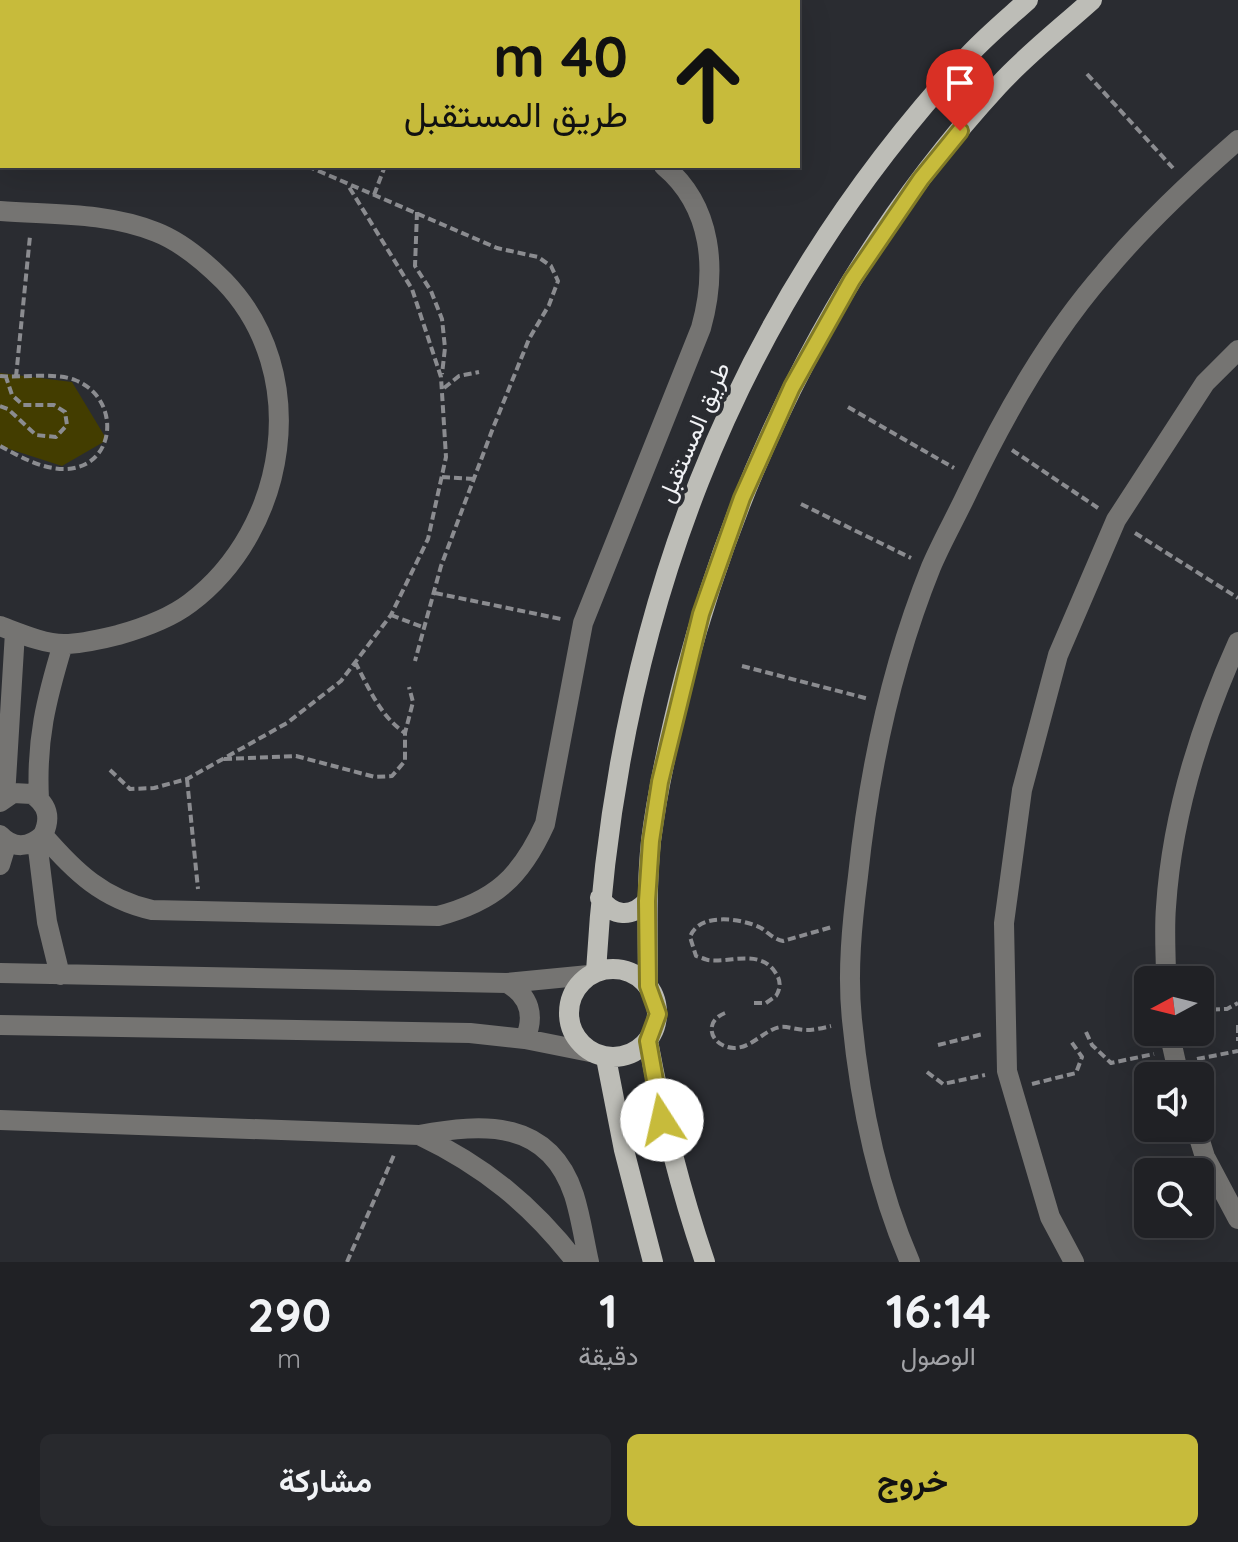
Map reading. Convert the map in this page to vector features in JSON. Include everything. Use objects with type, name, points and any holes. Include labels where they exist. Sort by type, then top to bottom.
[{"type":"main road","name":"طريق المستقبل","points":[[593,973],[616,780],[657,599],[698,479],[750,364],[813,255],[886,151],[967,56],[1028,0]]},
{"type":"main road","points":[[598,1055],[622,1057],[636,1051],[648,1041],[658,1014],[648,986],[647,901],[660,782],[701,614],[742,498],[792,387],[852,280],[921,179],[999,84],[1092,0]]},
{"type":"main road","points":[[600,898],[606,906],[623,914],[641,908],[647,901]]},
{"type":"main road","points":[[648,986],[638,976],[625,970],[593,973],[572,995],[569,1020],[573,1033],[598,1055],[653,1262]]},
{"type":"main road","points":[[648,1041],[662,1120],[683,1198],[705,1262]]},
{"type":"street","points":[[910,1262],[897,1232],[867,1126],[851,1017],[853,920],[866,798],[886,704],[931,568],[974,479],[1033,370],[1095,285],[1188,184],[1238,140]]},
{"type":"street","points":[[40,838],[84,879],[115,900],[152,910],[438,916],[467,909],[493,895],[515,875],[533,852],[545,824],[583,623],[701,328],[710,296],[711,263],[705,230],[692,200],[666,168]]},
{"type":"street","points":[[0,211],[109,218],[158,232],[202,259],[238,296],[264,341],[277,389],[280,438],[272,486],[253,532],[225,572],[189,605],[147,627],[102,639],[63,644],[8,629],[3,800],[23,792],[39,799]]},
{"type":"street","points":[[1074,1262],[1050,1217],[1009,1080],[1005,1030],[1004,923],[1022,790],[1058,655],[1116,520],[1205,383],[1238,350]]},
{"type":"street","points":[[1166,966],[1166,906],[1181,803],[1210,703],[1238,642]]},
{"type":"street","points":[[60,975],[47,922],[40,838],[48,817],[39,799],[38,745],[41,719],[63,644]]},
{"type":"street","points":[[0,865],[2,839],[27,845],[40,838]]},
{"type":"street","points":[[0,973],[507,983],[593,973]]},
{"type":"street","points":[[507,983],[525,996],[529,1007],[531,1018],[525,1039]]},
{"type":"street","points":[[0,1025],[470,1033],[525,1039],[598,1055]]},
{"type":"street","points":[[0,1120],[411,1134],[465,1126],[493,1126],[519,1134],[543,1149],[562,1170],[574,1195],[589,1262]]},
{"type":"street","points":[[411,1134],[491,1175],[551,1230],[576,1262]]},
{"type":"street","points":[[1200,1142],[1205,1157],[1238,1219]]},
{"type":"path","points":[[1087,74],[1188,184]]},
{"type":"path","points":[[311,168],[349,187],[417,212],[497,248],[538,257],[551,266],[558,281],[549,305],[529,339],[441,566],[415,661]]},
{"type":"path","points":[[374,195],[384,168]]},
{"type":"path","points":[[110,770],[130,789],[154,788],[187,779],[287,723],[341,681],[391,615],[428,539],[446,457],[444,388],[412,289],[349,187]]},
{"type":"path","points":[[417,212],[415,266],[431,291],[442,319],[445,348],[441,377]]},
{"type":"path","points":[[16,377],[32,213]]},
{"type":"path","points":[[444,388],[459,376],[479,372]]},
{"type":"path","points":[[0,406],[8,409],[36,435],[56,437],[67,425],[65,412],[54,405],[23,405],[12,395],[3,376],[73,379],[97,393],[107,410],[104,438],[92,463],[61,470],[38,464],[0,446]]},
{"type":"path","points":[[848,407],[974,479]]},
{"type":"path","points":[[442,477],[474,479]]},
{"type":"path","points":[[801,504],[931,568]]},
{"type":"path","points":[[435,593],[583,623]]},
{"type":"path","points":[[391,615],[425,628]]},
{"type":"path","points":[[355,662],[381,710],[392,724],[405,733]]},
{"type":"path","points":[[742,666],[886,704]]},
{"type":"path","points":[[221,760],[296,756],[375,777],[392,776],[405,761],[405,733],[413,702],[409,687]]},
{"type":"path","points":[[187,779],[200,911]]},
{"type":"path","points":[[754,1003],[766,1003],[776,996],[780,983],[773,969],[760,961],[740,957],[708,960],[696,956],[690,937],[698,924],[703,921],[733,920],[762,929],[775,939],[792,941],[853,920]]},
{"type":"path","points":[[1214,1009],[1227,1009],[1238,1003]]},
{"type":"path","points":[[725,1013],[716,1016],[711,1025],[711,1034],[716,1041],[732,1048],[748,1044],[781,1027],[805,1030],[829,1027],[851,1017]]},
{"type":"path","points":[[1238,1025],[1238,1041]]},
{"type":"path","points":[[938,1045],[1005,1030]]},
{"type":"path","points":[[1086,1032],[1100,1055],[1111,1063],[1238,1051]]},
{"type":"path","points":[[927,1072],[943,1084],[1076,1073],[1082,1057],[1070,1040]]},
{"type":"path","points":[[347,1262],[411,1134]]},
{"type":"shaded area","points":[[0,373],[72,382],[107,440],[62,466],[0,446]]},
{"type":"route","points":[[662,1120],[648,1041],[658,1014],[648,986],[647,901],[651,841],[660,782],[701,614],[742,498],[792,387],[852,280],[921,179],[960,131]]}]
